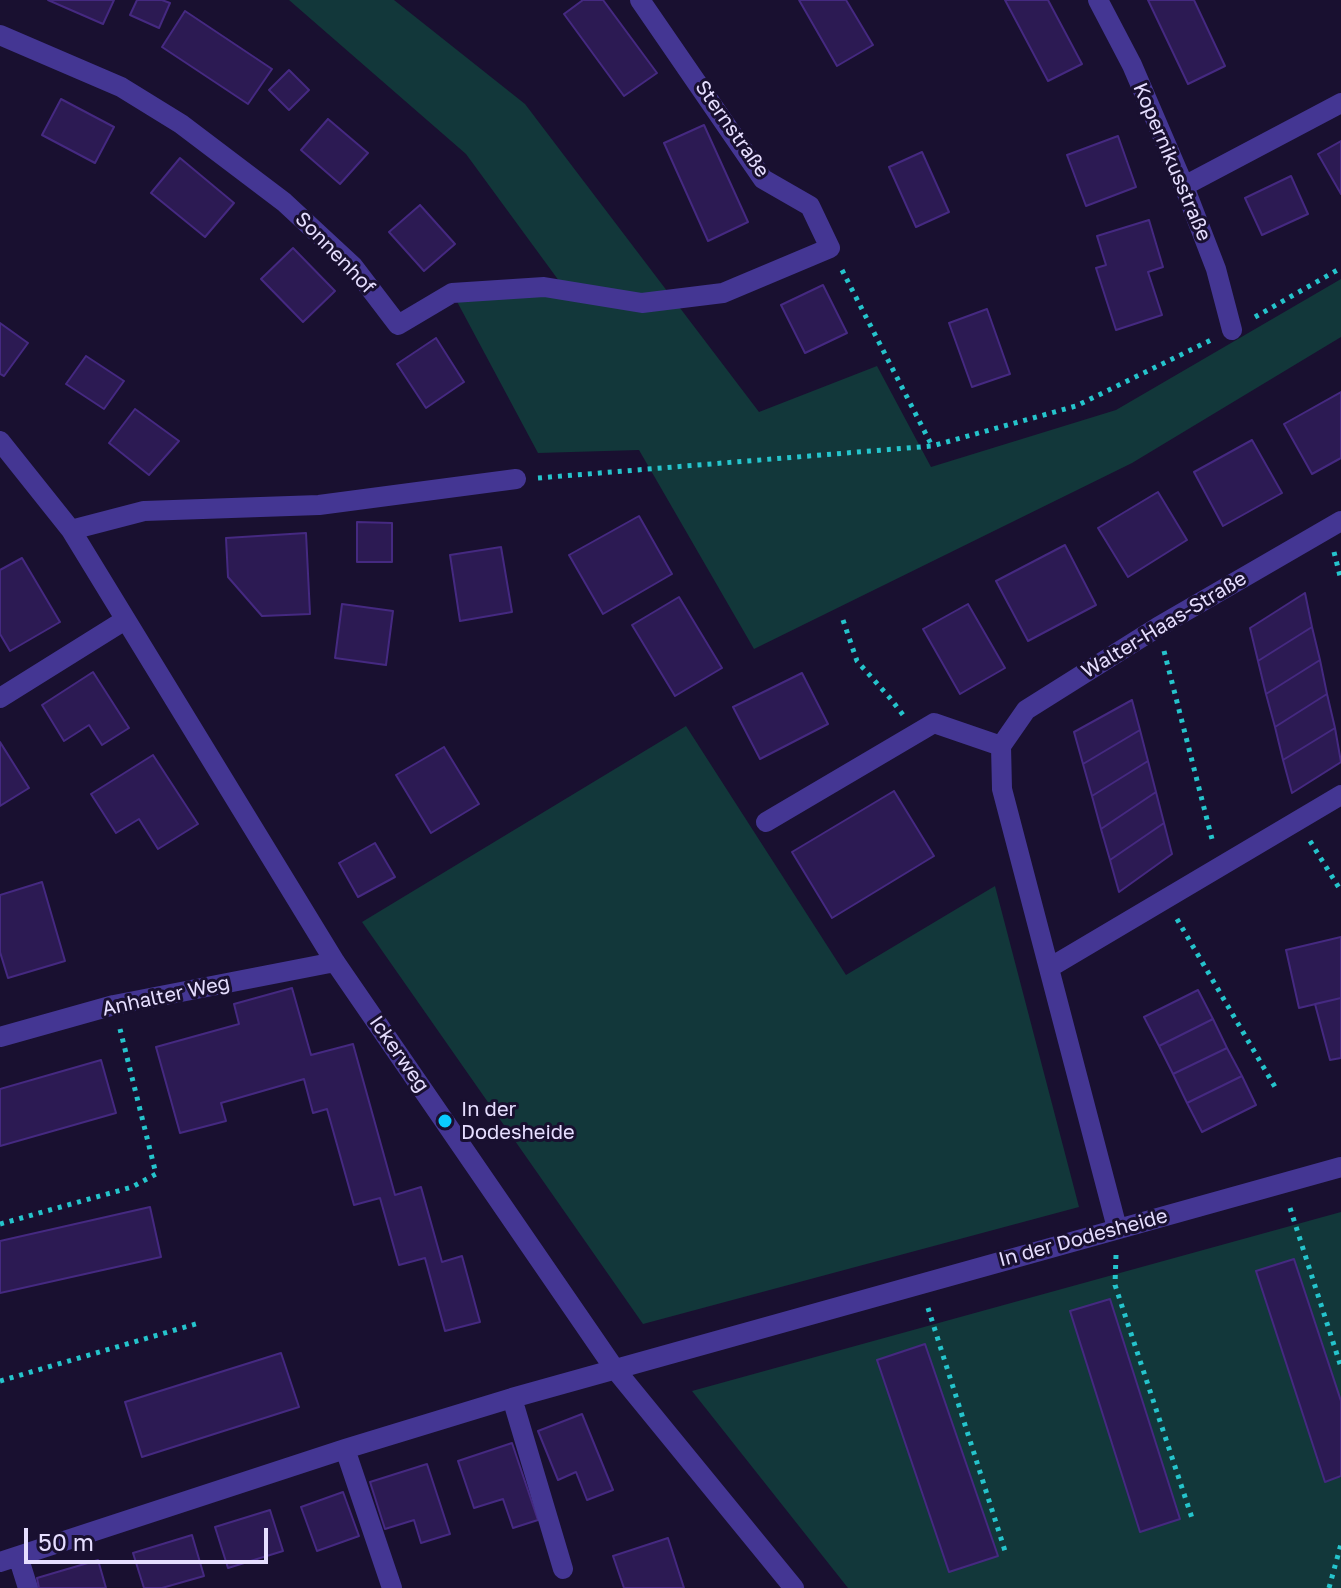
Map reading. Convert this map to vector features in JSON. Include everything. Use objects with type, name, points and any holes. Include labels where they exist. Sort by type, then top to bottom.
[{"type":"street","name":"Sternstraße","points":[[640,0],[763,179],[810,206],[830,248]]},
{"type":"street","name":"Kopernikusstraße","points":[[1098,0],[1132,65],[1184,186],[1216,269],[1232,330]]},
{"type":"street","name":"Sonnenhof","points":[[0,35],[121,87],[181,124],[284,202],[353,266],[398,325],[452,293],[544,287],[642,303],[723,293],[830,248]]},
{"type":"street","points":[[1184,186],[1341,103]]},
{"type":"street","name":"Ickerweg","points":[[0,441],[71,530],[335,962],[614,1368],[794,1588]]},
{"type":"street","points":[[71,530],[144,511],[319,505],[516,479]]},
{"type":"street","name":"Walter-Haas-Straße","points":[[1001,746],[1026,710],[1158,627],[1341,521]]},
{"type":"street","points":[[0,698],[125,620]]},
{"type":"street","points":[[766,822],[934,723],[1001,746],[1002,789],[1117,1228]]},
{"type":"street","points":[[1049,968],[1341,795]]},
{"type":"street","name":"Anhalter Weg","points":[[0,1037],[114,1005],[335,962]]},
{"type":"street","name":"In der Dodesheide","points":[[9,1559],[512,1398],[1341,1167]]},
{"type":"street","points":[[512,1398],[563,1569]]},
{"type":"street","points":[[345,1449],[392,1588]]},
{"type":"street","points":[[9,1559],[28,1588]]},
{"type":"path","points":[[830,248],[932,446]]},
{"type":"path","points":[[516,479],[932,446],[1076,406],[1232,330],[1341,268]]},
{"type":"path","points":[[843,620],[857,661],[890,698],[916,734]]},
{"type":"path","points":[[1158,627],[1219,869]]},
{"type":"path","points":[[1298,821],[1341,891]]},
{"type":"path","points":[[1166,900],[1275,1087]]},
{"type":"path","points":[[0,1224],[132,1187],[156,1174],[114,1005]]},
{"type":"path","points":[[1282,1183],[1341,1367]]},
{"type":"path","points":[[1117,1228],[1115,1285],[1192,1518]]},
{"type":"path","points":[[920,1283],[1005,1551]]},
{"type":"path","points":[[0,1381],[199,1323]]},
{"type":"path","points":[[1329,1588],[1341,1544]]},
{"type":"green space","points":[[289,0],[394,0],[525,104],[759,412],[877,366],[931,467],[1116,410],[1341,279],[1341,337],[1132,463],[754,649],[639,450],[538,453],[454,296],[562,285],[466,154]]},
{"type":"green space","points":[[686,726],[846,975],[995,886],[1079,1207],[643,1324],[362,922]]},
{"type":"green space","points":[[1341,1212],[1341,1588],[848,1588],[692,1391]]},
{"type":"building","points":[[48,0],[114,0],[103,24]]},
{"type":"building","points":[[137,0],[170,3],[159,28],[130,15]]},
{"type":"building","points":[[583,0],[603,0],[657,73],[624,96],[564,14]]},
{"type":"building","points":[[799,0],[846,0],[873,45],[837,66]]},
{"type":"building","points":[[1005,0],[1048,0],[1082,64],[1048,81]]},
{"type":"building","points":[[1148,0],[1194,0],[1225,66],[1188,84]]},
{"type":"building","points":[[185,11],[272,69],[248,104],[162,47]]},
{"type":"building","points":[[289,70],[309,90],[289,110],[269,90]]},
{"type":"building","points":[[61,99],[114,127],[95,163],[42,135]]},
{"type":"building","points":[[328,119],[368,153],[340,184],[301,150]]},
{"type":"building","points":[[704,125],[748,222],[708,241],[664,143]]},
{"type":"building","points":[[1118,136],[1136,187],[1086,206],[1067,155]]},
{"type":"building","points":[[1341,141],[1341,194],[1318,154]]},
{"type":"building","points":[[922,152],[949,212],[916,227],[889,167]]},
{"type":"building","points":[[180,158],[234,203],[205,237],[151,193]]},
{"type":"building","points":[[1291,176],[1308,214],[1262,235],[1245,198]]},
{"type":"building","points":[[420,205],[455,244],[424,271],[389,232]]},
{"type":"building","points":[[1149,220],[1163,267],[1148,272],[1162,315],[1116,330],[1096,268],[1106,265],[1097,236]]},
{"type":"building","points":[[293,248],[335,291],[303,322],[261,279]]},
{"type":"building","points":[[823,285],[847,333],[805,353],[781,305]]},
{"type":"building","points":[[987,309],[1010,374],[972,387],[949,323]]},
{"type":"building","points":[[0,323],[28,343],[4,376],[0,374]]},
{"type":"building","points":[[436,338],[464,382],[426,408],[397,364]]},
{"type":"building","points":[[86,356],[124,381],[104,409],[66,384]]},
{"type":"building","points":[[1341,392],[1341,458],[1312,474],[1284,424]]},
{"type":"building","points":[[135,409],[179,441],[149,475],[109,443]]},
{"type":"building","points":[[1252,440],[1282,493],[1223,526],[1194,472]]},
{"type":"building","points":[[1158,492],[1187,540],[1128,577],[1098,528]]},
{"type":"building","points":[[639,516],[672,574],[603,614],[569,555]]},
{"type":"building","points":[[357,522],[392,523],[392,562],[357,562]]},
{"type":"building","points":[[306,533],[310,614],[262,616],[228,577],[226,538]]},
{"type":"building","points":[[1065,545],[1096,605],[1028,641],[996,581]]},
{"type":"building","points":[[501,547],[512,612],[460,621],[450,555]]},
{"type":"building","points":[[22,558],[60,622],[10,651],[0,634],[0,570]]},
{"type":"building","points":[[1305,593],[1312,627],[1258,661],[1250,628]]},
{"type":"building","points":[[679,597],[722,668],[675,696],[632,625]]},
{"type":"building","points":[[342,604],[393,611],[386,665],[335,658]]},
{"type":"building","points":[[968,604],[1005,668],[960,694],[923,629]]},
{"type":"building","points":[[1312,627],[1320,660],[1266,694],[1258,661]]},
{"type":"building","points":[[1320,660],[1327,694],[1275,727],[1266,694]]},
{"type":"building","points":[[93,672],[129,728],[102,745],[89,725],[64,741],[42,705]]},
{"type":"building","points":[[802,673],[828,724],[760,759],[733,707]]},
{"type":"building","points":[[1327,694],[1335,728],[1283,760],[1275,727]]},
{"type":"building","points":[[1132,700],[1140,730],[1083,764],[1074,732]]},
{"type":"building","points":[[1335,728],[1341,762],[1292,793],[1283,760]]},
{"type":"building","points":[[1140,730],[1148,761],[1092,796],[1083,764]]},
{"type":"building","points":[[0,742],[29,788],[0,806]]},
{"type":"building","points":[[444,747],[479,804],[431,833],[396,775]]},
{"type":"building","points":[[153,755],[198,824],[158,849],[139,819],[116,833],[91,794]]},
{"type":"building","points":[[1148,761],[1156,792],[1101,829],[1092,796]]},
{"type":"building","points":[[894,791],[934,856],[832,918],[792,852]]},
{"type":"building","points":[[1156,792],[1164,823],[1110,860],[1101,829]]},
{"type":"building","points":[[1164,823],[1172,854],[1119,892],[1110,860]]},
{"type":"building","points":[[375,843],[395,877],[358,897],[339,863]]},
{"type":"building","points":[[42,882],[65,961],[8,978],[0,952],[0,895]]},
{"type":"building","points":[[1341,937],[1341,998],[1299,1008],[1286,950]]},
{"type":"building","points":[[292,988],[311,1055],[353,1044],[395,1195],[421,1187],[442,1262],[462,1256],[480,1322],[445,1331],[425,1258],[399,1265],[380,1198],[354,1205],[327,1109],[313,1113],[304,1079],[221,1103],[226,1121],[180,1133],[156,1047],[239,1024],[234,1004]]},
{"type":"building","points":[[1198,990],[1213,1019],[1159,1046],[1144,1017]]},
{"type":"building","points":[[1341,998],[1341,1058],[1330,1060],[1315,1004]]},
{"type":"building","points":[[1213,1019],[1227,1048],[1173,1074],[1159,1046]]},
{"type":"building","points":[[1227,1048],[1242,1076],[1187,1103],[1173,1074]]},
{"type":"building","points":[[101,1060],[116,1113],[0,1146],[0,1089]]},
{"type":"building","points":[[1242,1076],[1256,1105],[1202,1132],[1187,1103]]},
{"type":"building","points":[[150,1207],[161,1257],[0,1293],[0,1241]]},
{"type":"building","points":[[1294,1259],[1341,1401],[1341,1476],[1325,1482],[1256,1271]]},
{"type":"building","points":[[1110,1299],[1180,1519],[1140,1532],[1070,1311]]},
{"type":"building","points":[[925,1344],[998,1556],[949,1572],[877,1360]]},
{"type":"building","points":[[281,1353],[299,1407],[142,1457],[125,1402]]},
{"type":"building","points":[[582,1414],[613,1490],[587,1500],[576,1472],[558,1480],[538,1431]]},
{"type":"building","points":[[512,1443],[538,1520],[513,1528],[503,1499],[474,1508],[458,1461]]},
{"type":"building","points":[[427,1464],[450,1534],[421,1543],[414,1520],[385,1529],[370,1482]]},
{"type":"building","points":[[343,1492],[359,1536],[317,1551],[301,1507]]},
{"type":"building","points":[[270,1510],[283,1551],[228,1568],[215,1527]]},
{"type":"building","points":[[192,1535],[204,1576],[162,1588],[144,1588],[133,1553]]},
{"type":"building","points":[[668,1538],[684,1588],[624,1588],[613,1556]]},
{"type":"building","points":[[98,1560],[106,1588],[39,1588],[37,1578]]},
{"type":"place","name":"In der Dodesheide","points":[[445,1121]]}]
